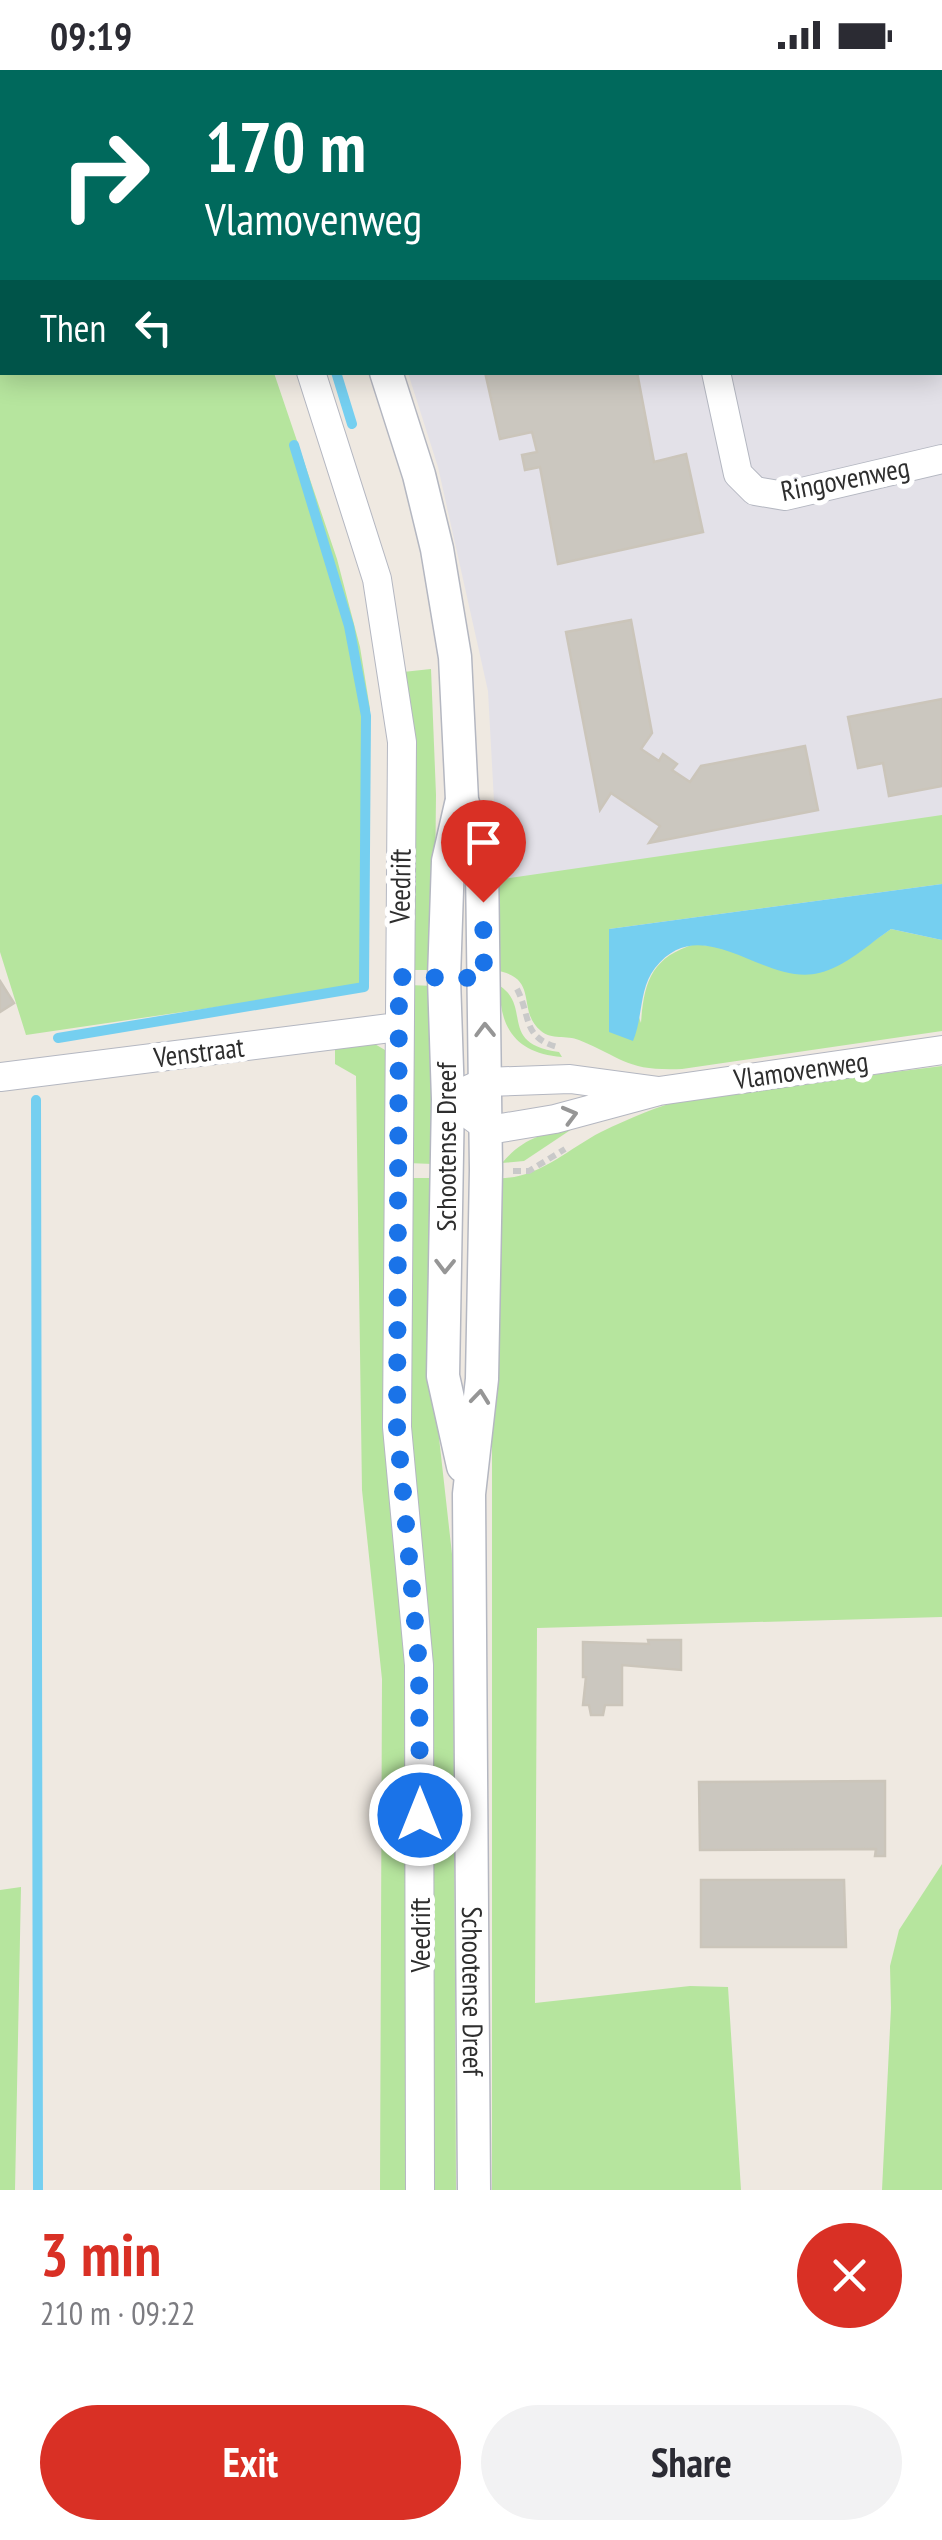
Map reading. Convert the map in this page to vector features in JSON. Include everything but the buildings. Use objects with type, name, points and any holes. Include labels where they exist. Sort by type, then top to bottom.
[{"type":"street","name":"Veedrift","points":[[312,375],[378,579],[402,742],[397,1427],[419,1665],[420,2190]]},
{"type":"street","name":"Schootense Dreef","points":[[387,375],[419,474],[437,549],[455,658],[462,800],[482,864],[486,1082],[482,1378],[469,1494],[474,2190]]},
{"type":"street","name":"Ringovenweg","points":[[717,375],[738,474],[755,491],[785,496],[942,460]]},
{"type":"street","name":"Schootense Dreef","points":[[462,800],[448,862],[444,978],[448,1099],[443,1376],[469,1494]]},
{"type":"street","name":"Venstraat","points":[[0,1077],[398,1027]]},
{"type":"street","name":"Vlamovenweg","points":[[486,1128],[555,1119],[660,1091],[942,1050]]},
{"type":"street","name":"Vlamovenweg","points":[[448,1099],[486,1082],[570,1079],[660,1091]]},
{"type":"street","points":[[448,1099],[486,1128]]},
{"type":"path","points":[[484,978],[510,982],[523,1002],[530,1032],[546,1044],[572,1051]]},
{"type":"shaded area","points":[[409,375],[942,375],[942,858],[501,930],[488,691],[438,467]]},
{"type":"green space","points":[[0,375],[275,375],[337,559],[360,647],[370,709],[366,985],[26,1035],[0,952]]},
{"type":"green space","points":[[431,669],[436,795],[434,970],[409,970],[403,672]]},
{"type":"green space","points":[[942,815],[942,884],[609,929],[641,1023],[653,973],[669,956],[695,944],[842,963],[891,929],[942,940],[942,1031],[682,1069],[649,1068],[579,1040],[545,1034],[533,1023],[523,986],[507,973],[492,970],[490,881]]},
{"type":"green space","points":[[409,985],[434,986],[433,1164],[407,1163]]},
{"type":"green space","points":[[500,986],[514,1004],[522,1033],[540,1048],[559,1052],[562,1057],[533,1050],[514,1036],[503,1015]]},
{"type":"green space","points":[[373,1043],[385,1050],[388,1062],[406,1601],[407,2190],[380,2190],[382,1679],[362,1490],[356,1076],[335,1064],[335,1046]]},
{"type":"green space","points":[[942,1066],[942,1617],[537,1628],[535,2003],[690,1986],[728,1987],[741,2190],[492,2190],[495,1178],[537,1170],[612,1127],[689,1098]]},
{"type":"green space","points":[[575,1127],[524,1161],[502,1163],[535,1138]]},
{"type":"green space","points":[[406,1178],[432,1178],[432,1375],[453,1563],[456,2190],[431,2190],[410,1487]]},
{"type":"green space","points":[[942,1864],[942,2190],[882,2190],[890,1966],[899,1930]]},
{"type":"green space","points":[[21,1887],[15,2190],[0,2190],[0,1890]]},
{"type":"water","points":[[942,884],[942,940],[891,929],[838,966],[819,973],[798,974],[713,947],[693,945],[673,952],[650,976],[633,1041],[609,1032],[609,929]]},
{"type":"waterway","points":[[337,375],[352,424]]},
{"type":"waterway","points":[[58,1038],[364,987],[366,716],[349,626],[294,445]]},
{"type":"waterway","points":[[36,1100],[38,2190]]},
{"type":"route","points":[[420,1815],[419,1665],[397,1427],[399,977],[484,978],[483,902]]}]
